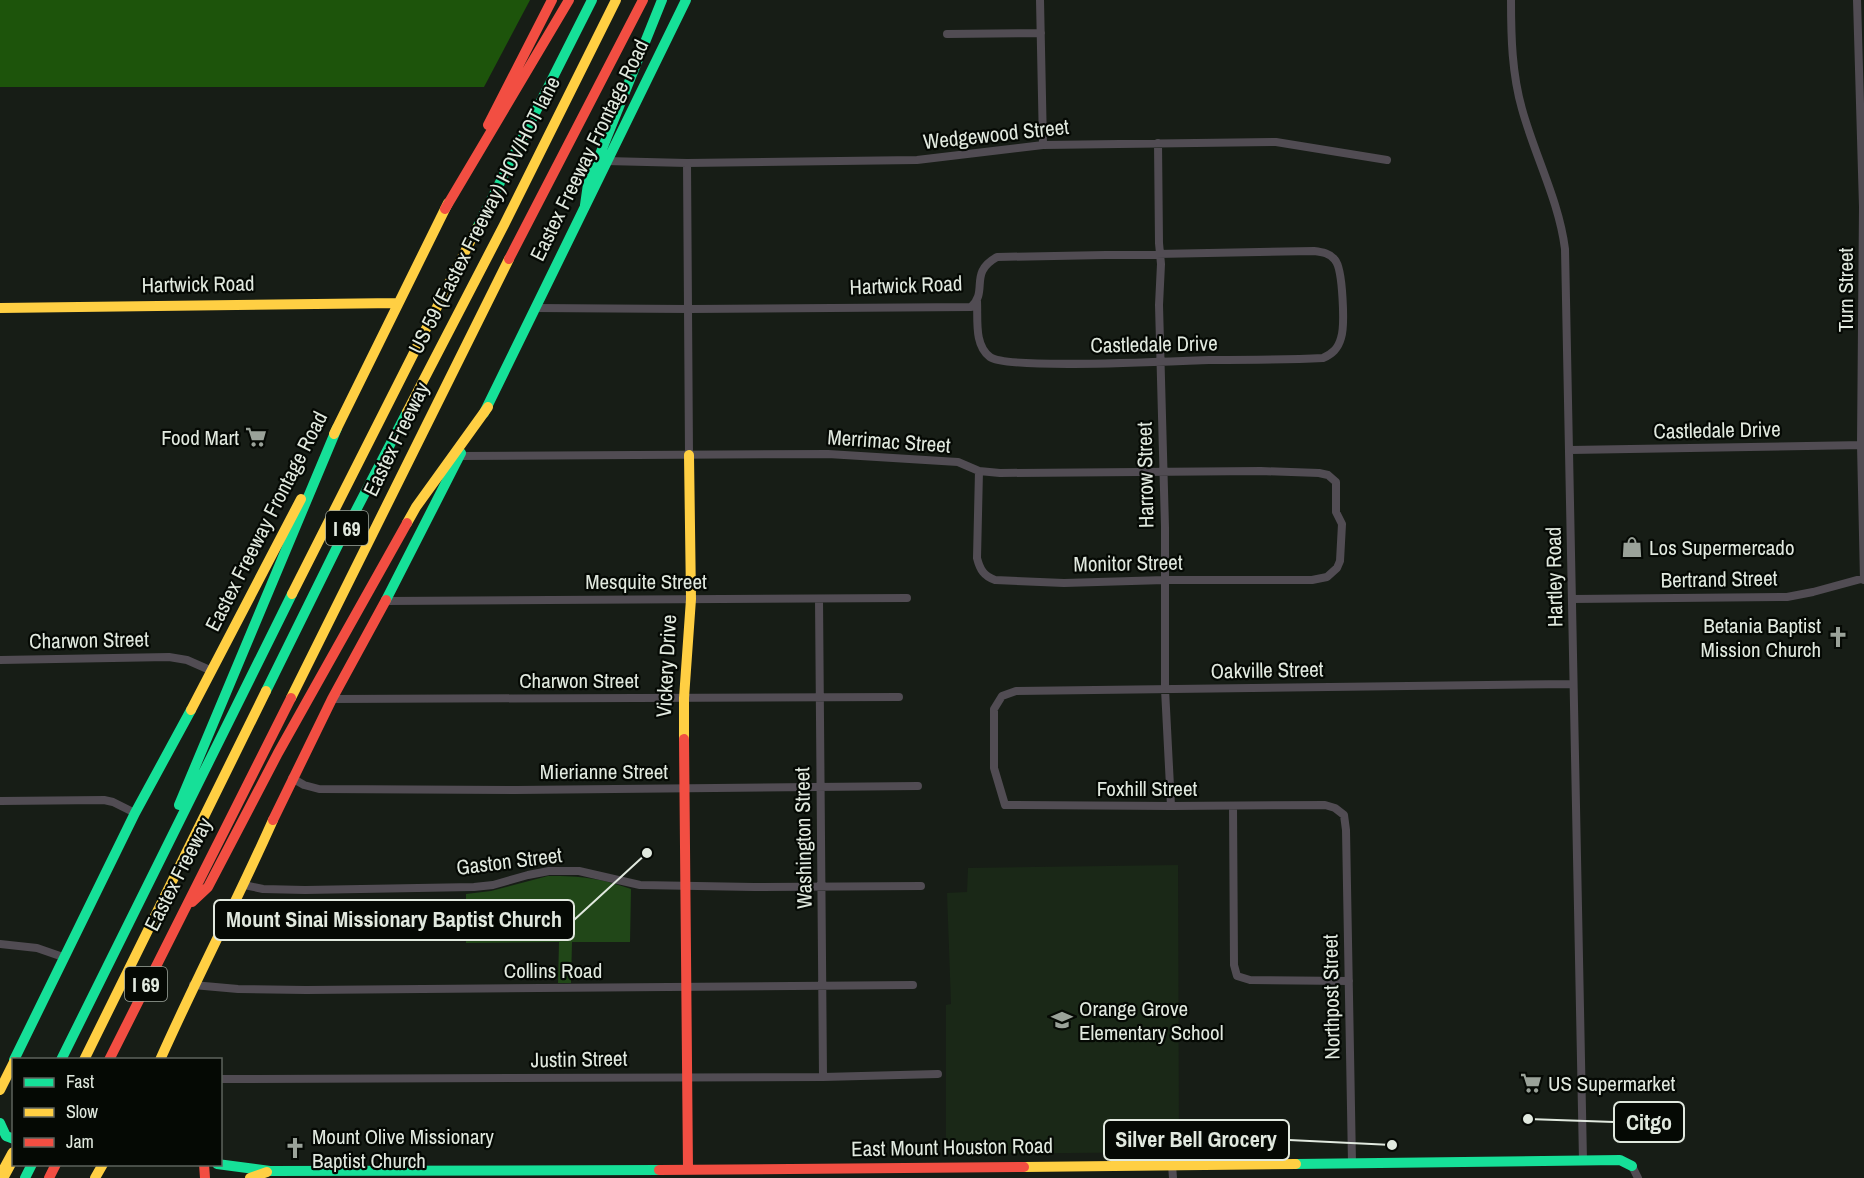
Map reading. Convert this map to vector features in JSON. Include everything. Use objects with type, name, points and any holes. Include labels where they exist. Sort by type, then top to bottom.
[{"type":"main road","name":"Eastex Freeway Frontage Road","points":[[15,1058],[135,813],[212,671],[337,428],[552,0]]},
{"type":"main road","points":[[445,209],[569,0]]},
{"type":"main road","name":"Eastex Freeway","points":[[61,1058],[309,558],[592,0]]},
{"type":"main road","name":"US 59 (Eastex Freeway) HOV/HOT lane","points":[[84,1058],[339,543],[504,225],[616,0]]},
{"type":"main road","name":"Eastex Freeway","points":[[110,1058],[543,190],[643,0]]},
{"type":"main road","points":[[585,205],[588,184],[662,0]]},
{"type":"main road","name":"Eastex Freeway Frontage Road","points":[[160,1058],[244,885],[292,778],[386,601],[459,456],[488,407],[686,0]]},
{"type":"main road","name":"Hartwick Road","points":[[0,308],[398,303]]},
{"type":"main road","points":[[184,909],[207,887],[278,753],[417,507],[488,407]]},
{"type":"main road","points":[[172,834],[183,792],[337,428]]},
{"type":"main road","name":"Vickery Drive","points":[[688,1170],[683,788],[684,698],[691,599],[689,455]]},
{"type":"main road","name":"Eastex Freeway Frontage Road","points":[[0,1090],[12,1064]]},
{"type":"main road","points":[[0,1123],[6,1136],[12,1138]]},
{"type":"main road","points":[[1,1178],[12,1158]]},
{"type":"main road","name":"East Mount Houston Road","points":[[222,1165],[270,1171],[688,1170],[710,1174],[1173,1172],[1352,1163],[1620,1160],[1635,1172]]},
{"type":"main road","name":"East Mount Houston Road","points":[[250,1178],[270,1171]]},
{"type":"street","points":[[1040,0],[1043,145]]},
{"type":"street","name":"Hartley Road","points":[[1511,0],[1512,50],[1517,90],[1534,149],[1560,221],[1565,249],[1583,1161]]},
{"type":"street","name":"Turn Street","points":[[1857,0],[1862,82],[1864,578]]},
{"type":"street","points":[[947,34],[1041,33]]},
{"type":"street","name":"Wedgewood Street","points":[[606,161],[687,164],[917,160],[1043,145],[1276,142],[1387,160]]},
{"type":"street","name":"Harrow Street","points":[[1158,143],[1161,253],[1159,305],[1170,806]]},
{"type":"street","name":"Vickery Drive","points":[[687,164],[689,455]]},
{"type":"street","name":"Hartwick Road","points":[[535,308],[961,308],[971,307],[977,302],[980,274],[986,263],[997,257],[1299,251],[1325,253],[1336,260],[1341,278],[1342,310]]},
{"type":"street","name":"Castledale Drive","points":[[977,302],[979,340],[983,351],[997,361],[1084,363],[1323,358],[1332,355],[1339,344],[1342,336],[1342,310]]},
{"type":"street","name":"Castledale Drive","points":[[1570,450],[1863,445]]},
{"type":"street","name":"Merrimac Street","points":[[459,456],[828,454],[958,462],[979,471],[1030,474],[1303,471],[1328,476],[1336,482],[1336,512],[1342,524],[1341,529]]},
{"type":"street","name":"Monitor Street","points":[[979,471],[977,558],[981,570],[989,578],[1004,582],[1320,579],[1332,573],[1340,561],[1341,529]]},
{"type":"street","name":"Bertrand Street","points":[[1572,599],[1787,597],[1864,578]]},
{"type":"street","name":"Mesquite Street","points":[[386,601],[907,598]]},
{"type":"street","name":"Washington Street","points":[[819,599],[823,1077]]},
{"type":"street","name":"Charwon Street","points":[[0,660],[170,657],[187,660],[212,671]]},
{"type":"street","name":"Oakville Street","points":[[994,733],[994,709],[997,701],[1008,692],[1574,684]]},
{"type":"street","name":"Charwon Street","points":[[332,699],[899,697]]},
{"type":"street","name":"Foxhill Street","points":[[994,733],[994,768],[1005,805],[1325,805],[1335,808],[1344,815],[1346,830]]},
{"type":"street","name":"Mierianne Street","points":[[292,778],[319,789],[918,786]]},
{"type":"street","points":[[0,801],[104,800],[135,813]]},
{"type":"street","points":[[1233,806],[1234,965],[1237,976],[1250,980],[1349,981]]},
{"type":"street","name":"Northpost Street","points":[[1346,830],[1352,1163]]},
{"type":"street","name":"Gaston Street","points":[[244,885],[284,890],[474,887],[493,885],[549,871],[579,871],[640,885],[921,886]]},
{"type":"street","points":[[0,944],[37,948],[63,957]]},
{"type":"street","name":"Collins Road","points":[[194,985],[238,989],[306,990],[436,987],[686,988],[913,985]]},
{"type":"street","name":"Justin Street","points":[[222,1079],[823,1077],[938,1074]]},
{"type":"shaded area","name":"Orange Grove Elementary School","points":[[1178,865],[1179,1152],[946,1154],[946,1005],[951,1004],[947,893],[967,892],[968,868]]},
{"type":"green space","points":[[0,0],[530,0],[484,87],[0,87]]},
{"type":"green space","points":[[548,876],[590,878],[631,889],[630,942],[572,942],[571,983],[558,983],[559,942],[466,943],[466,894],[491,891]]},
{"type":"traffic: fast","points":[[477,228],[592,0]]},
{"type":"traffic: fast","points":[[585,205],[588,184],[662,0]]},
{"type":"traffic: fast","points":[[484,413],[686,0]]},
{"type":"traffic: fast","points":[[266,691],[407,412]]},
{"type":"traffic: fast","points":[[179,805],[337,428]]},
{"type":"traffic: fast","points":[[386,600],[461,453]]},
{"type":"traffic: fast","points":[[62,1058],[292,594]]},
{"type":"traffic: fast","points":[[15,1058],[135,813],[191,710]]},
{"type":"traffic: fast","points":[[0,1123],[6,1136],[12,1138]]},
{"type":"traffic: fast","points":[[1296,1164],[1620,1160],[1632,1166]]},
{"type":"traffic: fast","points":[[222,1165],[270,1171],[659,1170]]},
{"type":"traffic: fast","points":[[25,1178],[31,1166]]},
{"type":"traffic: slow","points":[[407,412],[504,225],[616,0]]},
{"type":"traffic: slow","points":[[334,434],[448,203]]},
{"type":"traffic: slow","points":[[292,594],[477,228]]},
{"type":"traffic: slow","points":[[291,698],[509,259]]},
{"type":"traffic: slow","points":[[0,308],[398,303]]},
{"type":"traffic: slow","points":[[407,523],[488,407]]},
{"type":"traffic: slow","points":[[684,739],[684,698],[691,599],[689,455]]},
{"type":"traffic: slow","points":[[191,710],[301,499]]},
{"type":"traffic: slow","points":[[85,1058],[266,691]]},
{"type":"traffic: slow","points":[[161,1058],[273,820]]},
{"type":"traffic: slow","points":[[0,1090],[12,1066]]},
{"type":"traffic: slow","points":[[1,1178],[12,1158]]},
{"type":"traffic: slow","points":[[1024,1167],[1296,1164]]},
{"type":"traffic: slow","points":[[95,1178],[102,1166]]},
{"type":"traffic: slow","points":[[250,1178],[267,1172]]},
{"type":"traffic: jam","points":[[488,125],[552,0]]},
{"type":"traffic: jam","points":[[445,209],[569,0]]},
{"type":"traffic: jam","points":[[509,259],[643,0]]},
{"type":"traffic: jam","points":[[192,902],[208,887],[278,753],[407,523]]},
{"type":"traffic: jam","points":[[273,820],[332,699],[386,600]]},
{"type":"traffic: jam","points":[[110,1058],[291,698]]},
{"type":"traffic: jam","points":[[684,739],[688,1170]]},
{"type":"traffic: jam","points":[[49,1178],[55,1166]]},
{"type":"traffic: jam","points":[[204,1166],[205,1178]]},
{"type":"traffic: jam","points":[[659,1170],[1024,1167]]},
{"type":"place","name":"Food Mart","points":[[256,437]]},
{"type":"place","name":"Los Supermercado","points":[[1632,547]]},
{"type":"place","name":"Betania Baptist Mission Church","points":[[1838,637]]},
{"type":"place","name":"Mount Sinai Missionary Baptist Church","points":[[647,853]]},
{"type":"place","name":"Orange Grove Elementary School","points":[[1062,1020]]},
{"type":"place","name":"US Supermarket","points":[[1531,1083]]},
{"type":"place","name":"Citgo","points":[[1528,1119]]},
{"type":"place","name":"Silver Bell Grocery","points":[[1392,1145]]},
{"type":"place","name":"Mount Olive Missionary Baptist Church","points":[[295,1148]]}]
